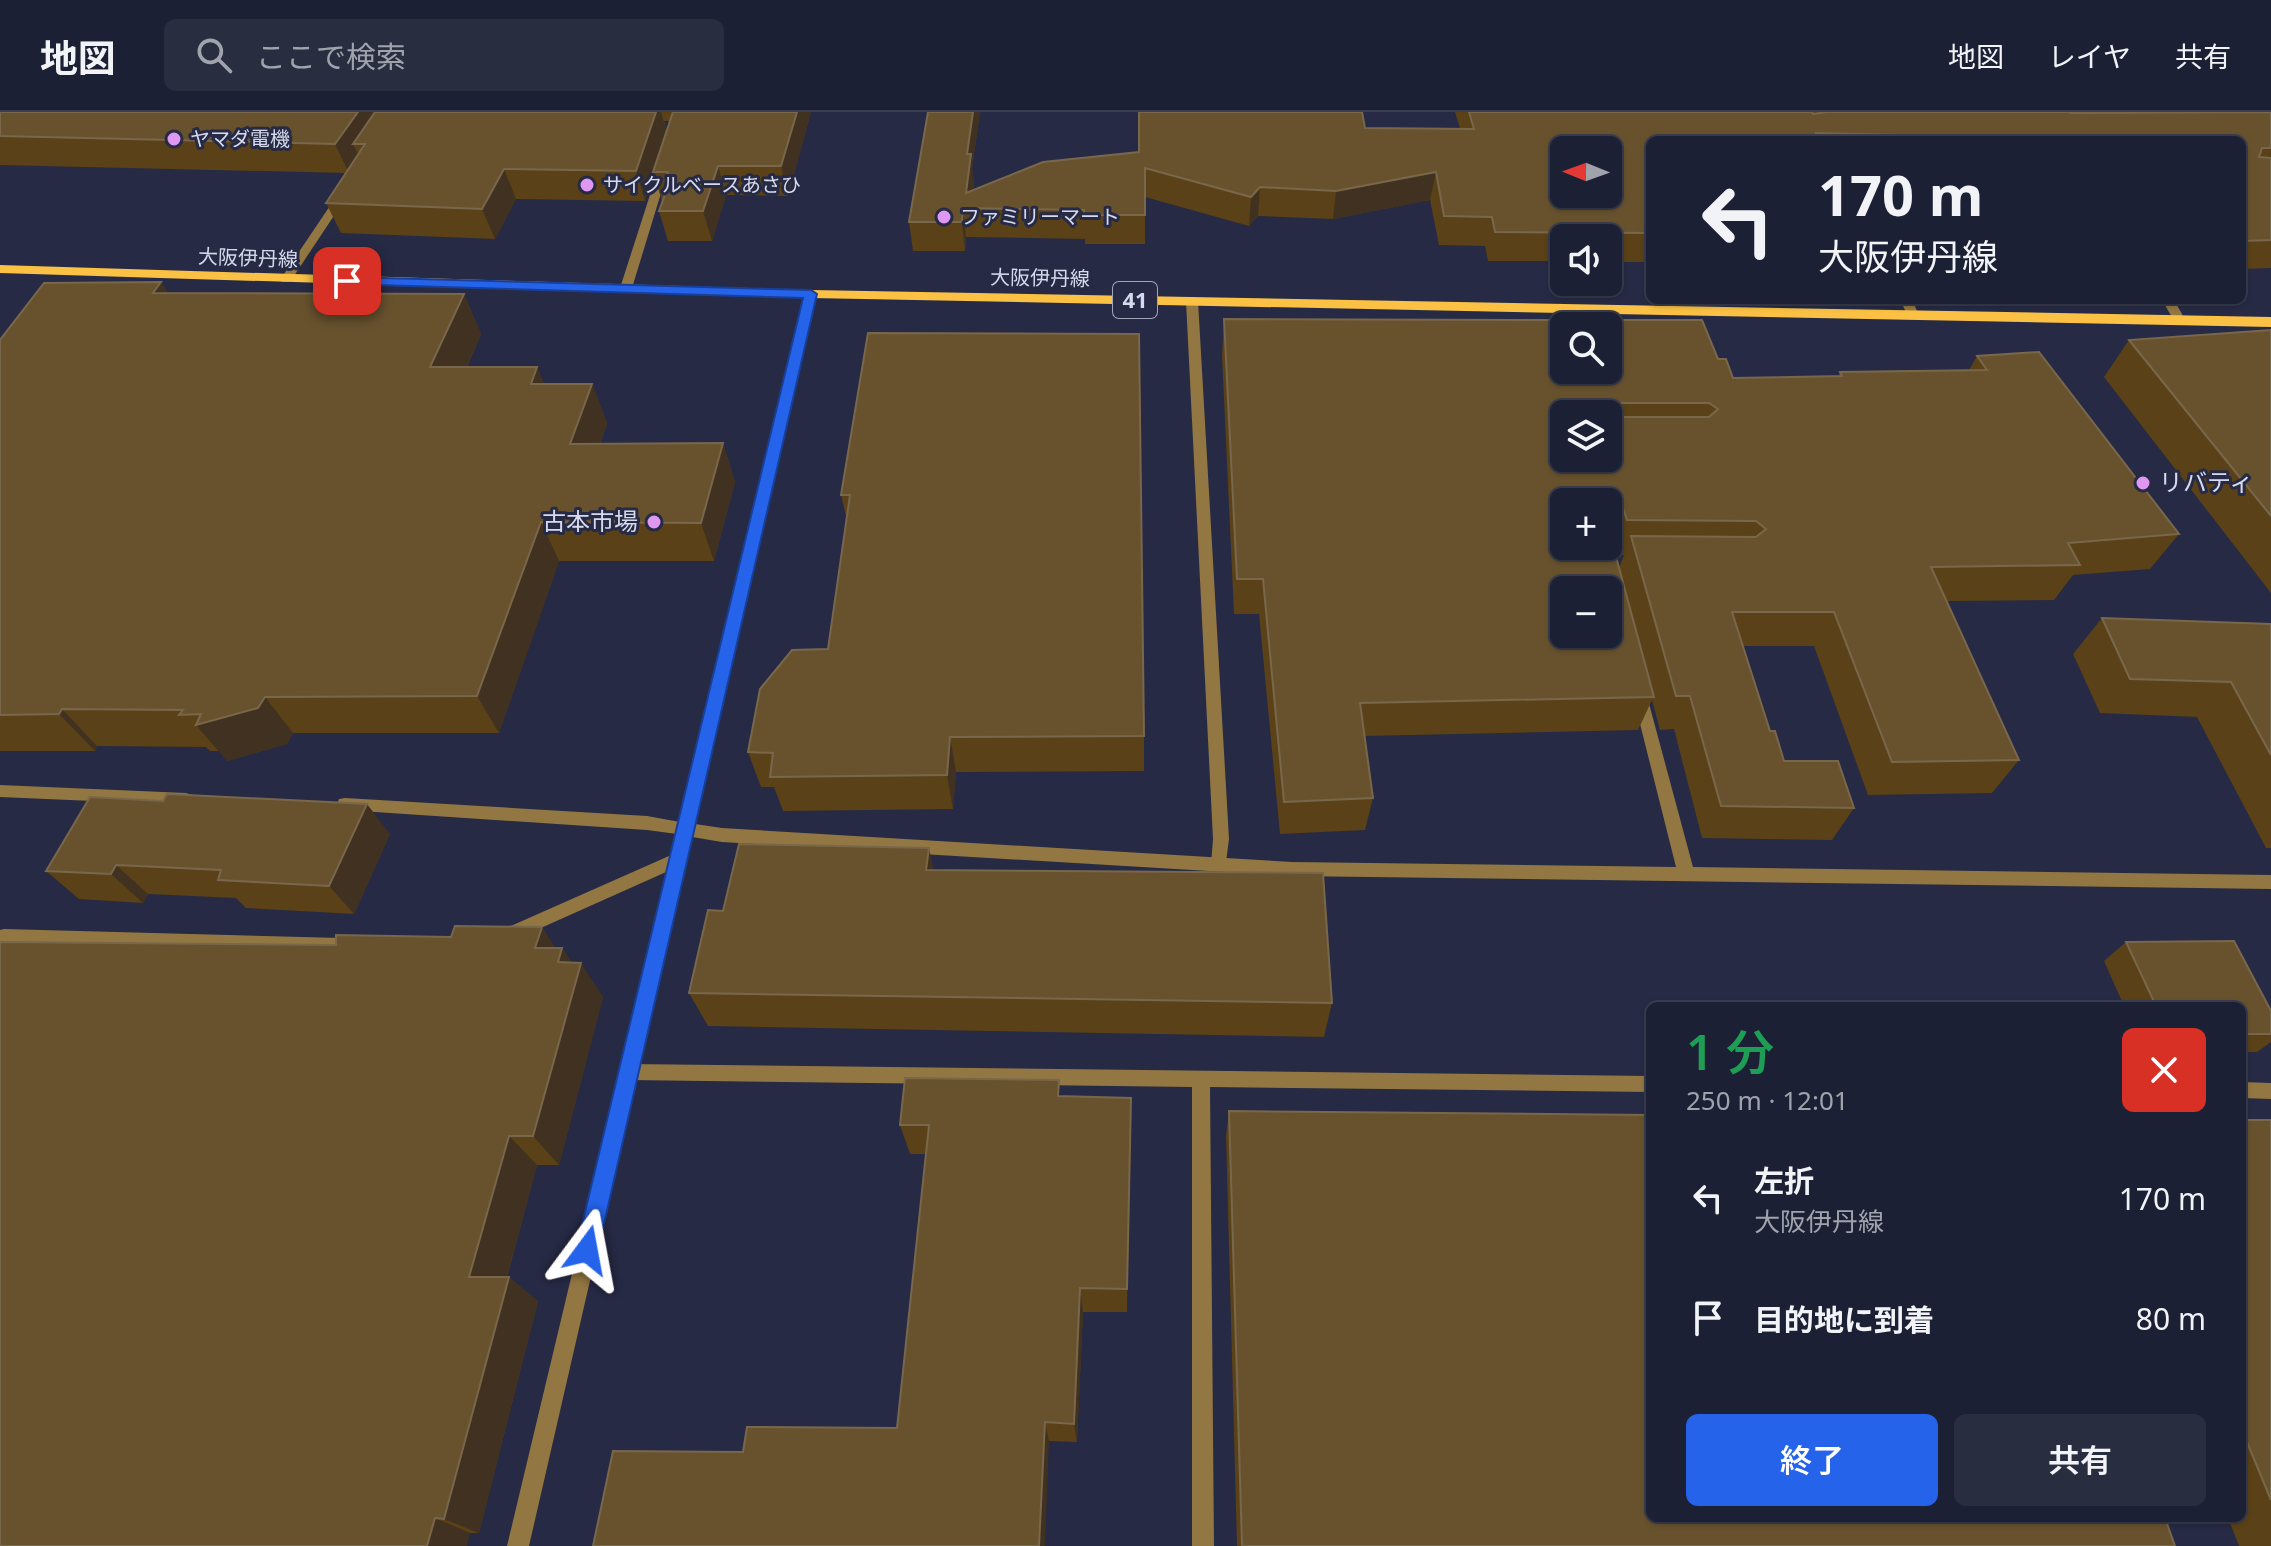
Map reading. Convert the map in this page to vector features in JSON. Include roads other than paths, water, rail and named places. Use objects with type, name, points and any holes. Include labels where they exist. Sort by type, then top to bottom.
[{"type":"main road","name":"大阪伊丹線","points":[[0,269],[286,280],[1192,301],[1541,314],[1913,315],[2271,322]]},
{"type":"street","points":[[626,288],[667,156]]},
{"type":"street","points":[[286,280],[346,190]]},
{"type":"street","points":[[518,1546],[811,294]]},
{"type":"street","points":[[1192,301],[1221,839],[1219,865]]},
{"type":"street","points":[[1908,304],[1913,315]]},
{"type":"street","points":[[2170,304],[2180,321]]},
{"type":"street","points":[[1636,681],[1686,873]]},
{"type":"street","points":[[0,791],[198,799]]},
{"type":"street","points":[[322,803],[647,823],[722,835],[1292,869],[2271,882]]},
{"type":"street","points":[[489,937],[504,937],[678,859]]},
{"type":"street","points":[[0,944],[4,936],[355,944]]},
{"type":"street","points":[[628,1072],[1646,1084]]},
{"type":"street","points":[[1201,1079],[1203,1546]]},
{"type":"street","points":[[2246,1090],[2271,1091]]},
{"type":"place","name":"ヤマダ電機","points":[[174,139]]},
{"type":"place","name":"サイクルベースあさひ","points":[[587,185]]},
{"type":"place","name":"ファミリーマート","points":[[944,217]]},
{"type":"place","name":"リバティ","points":[[2143,483]]},
{"type":"place","name":"古本市場","points":[[654,522]]}]
